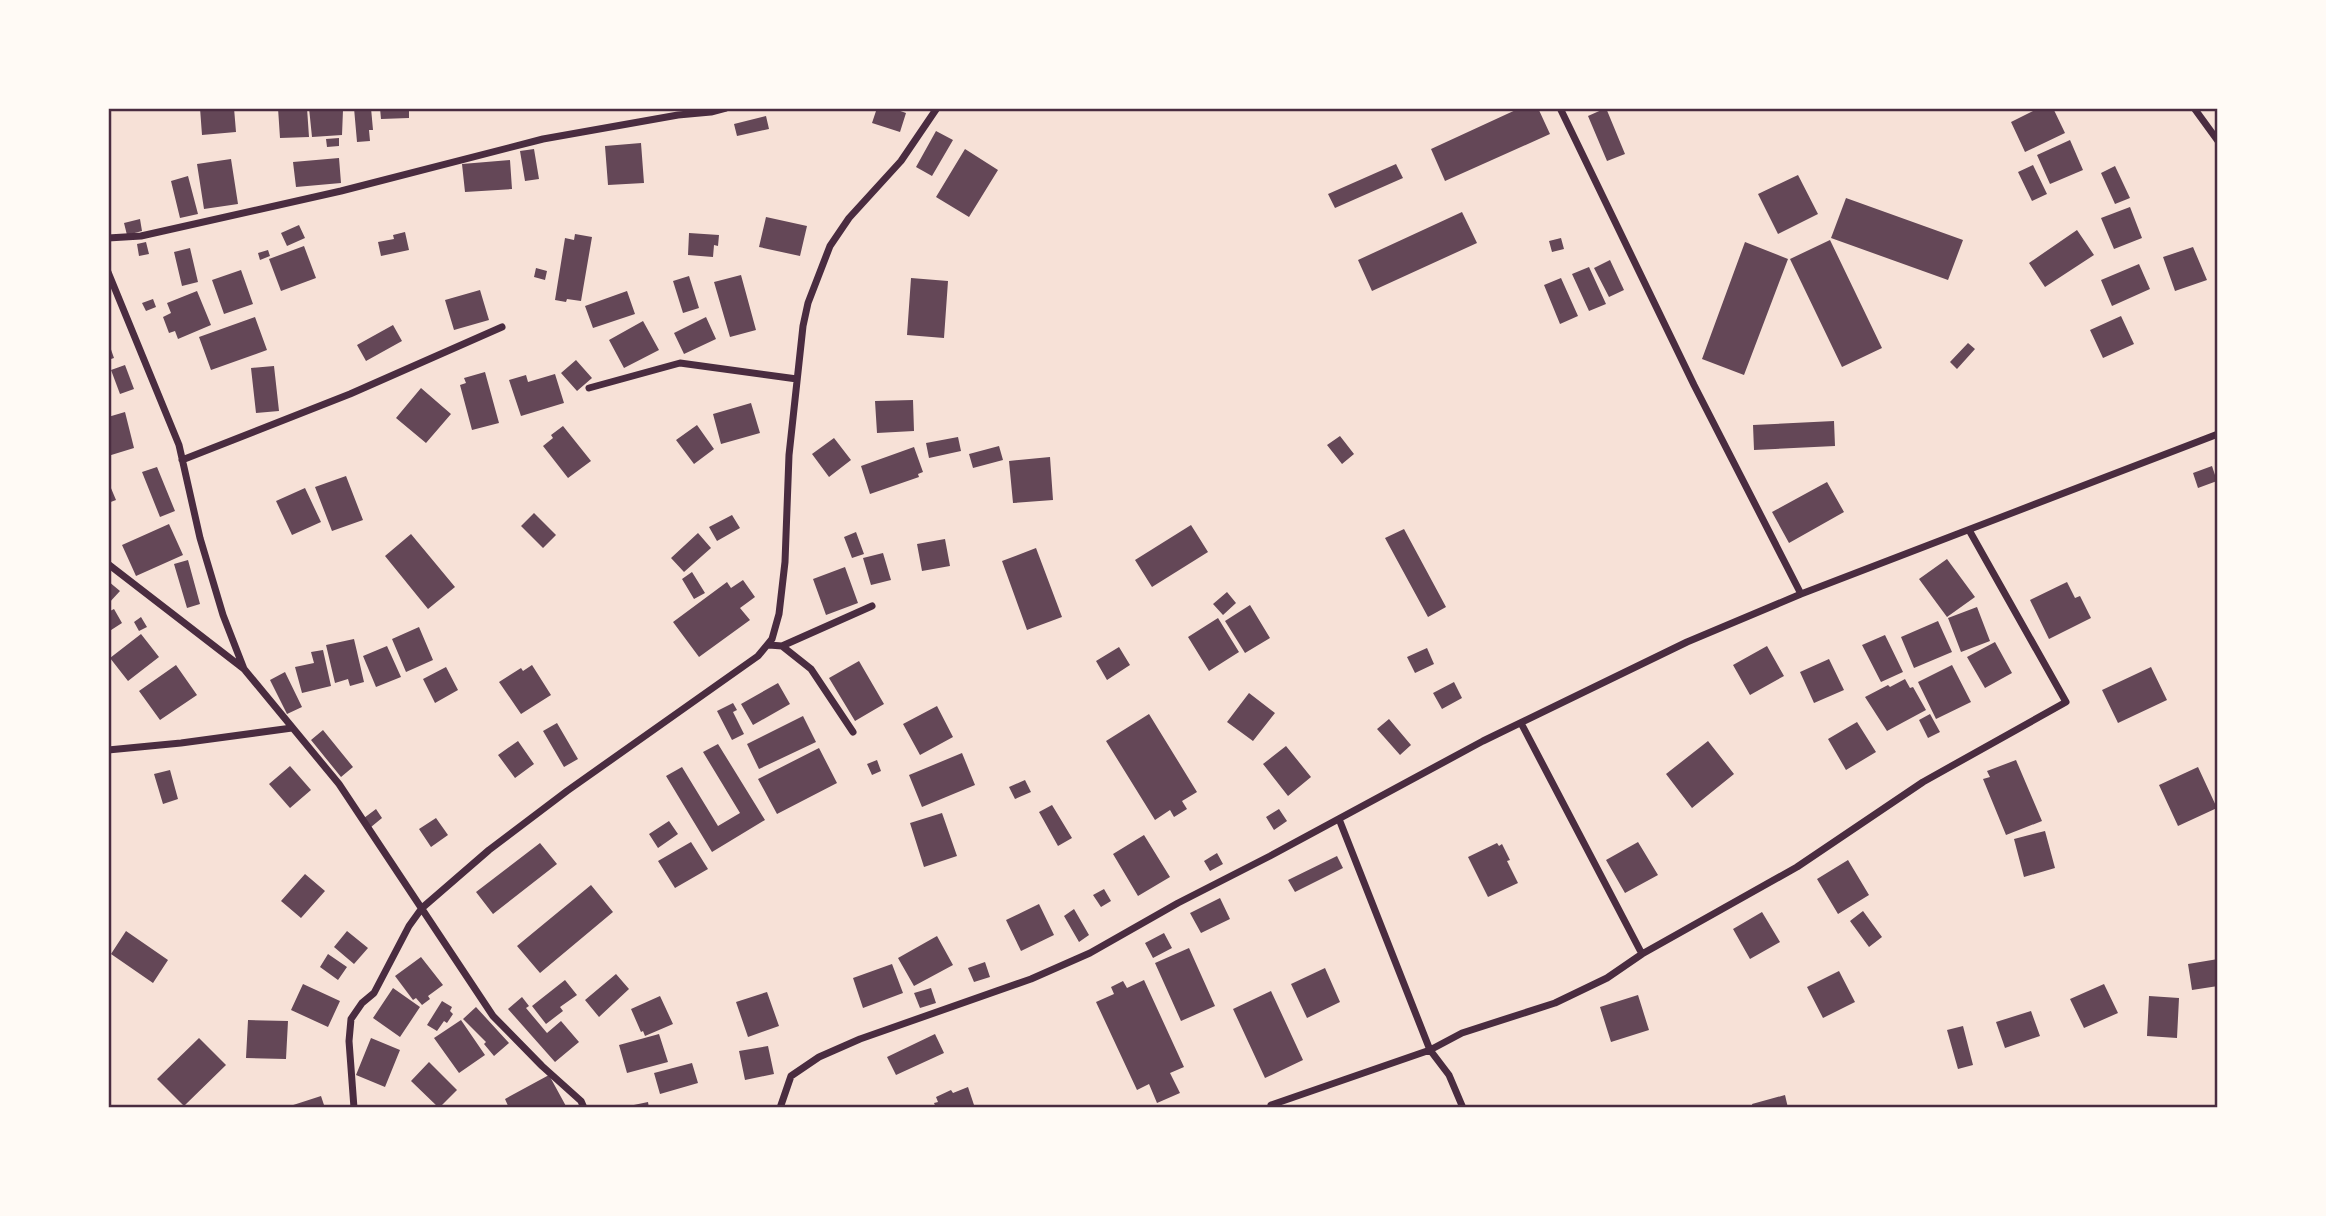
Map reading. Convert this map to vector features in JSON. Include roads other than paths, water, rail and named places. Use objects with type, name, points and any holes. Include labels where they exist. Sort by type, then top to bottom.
[{"type":"street","points":[[108,238],[141,236],[341,191],[543,139],[726,108]]},
{"type":"street","points":[[354,1108],[349,1041],[351,1019],[362,1003],[374,993],[409,926],[422,908],[489,850],[557,798],[758,656],[769,645],[779,614],[785,562],[789,455],[803,326],[808,303],[830,246],[849,218],[901,161],[937,108]]},
{"type":"street","points":[[1560,108],[1694,385],[1801,594]]},
{"type":"street","points":[[2194,108],[2217,141]]},
{"type":"street","points":[[108,272],[179,445],[200,538],[223,615],[244,669]]},
{"type":"street","points":[[182,460],[351,394],[502,327]]},
{"type":"street","points":[[589,388],[680,363],[797,379]]},
{"type":"street","points":[[780,1108],[791,1076],[819,1057],[1031,978],[1090,953],[1178,903],[1521,723],[1687,642],[1801,594],[2217,434]]},
{"type":"street","points":[[1271,1105],[1430,1050],[1462,1033],[1555,1003],[1607,978],[1642,954],[1797,867],[1923,782],[2066,702],[1969,530]]},
{"type":"street","points":[[108,564],[244,669],[339,784],[494,1016],[542,1066],[581,1101],[584,1108]]},
{"type":"street","points":[[769,645],[782,646],[872,606]]},
{"type":"street","points":[[782,646],[811,669],[853,732]]},
{"type":"street","points":[[1521,723],[1642,954]]},
{"type":"street","points":[[108,750],[292,728]]},
{"type":"street","points":[[1339,819],[1430,1050],[1449,1075],[1463,1108]]}]
